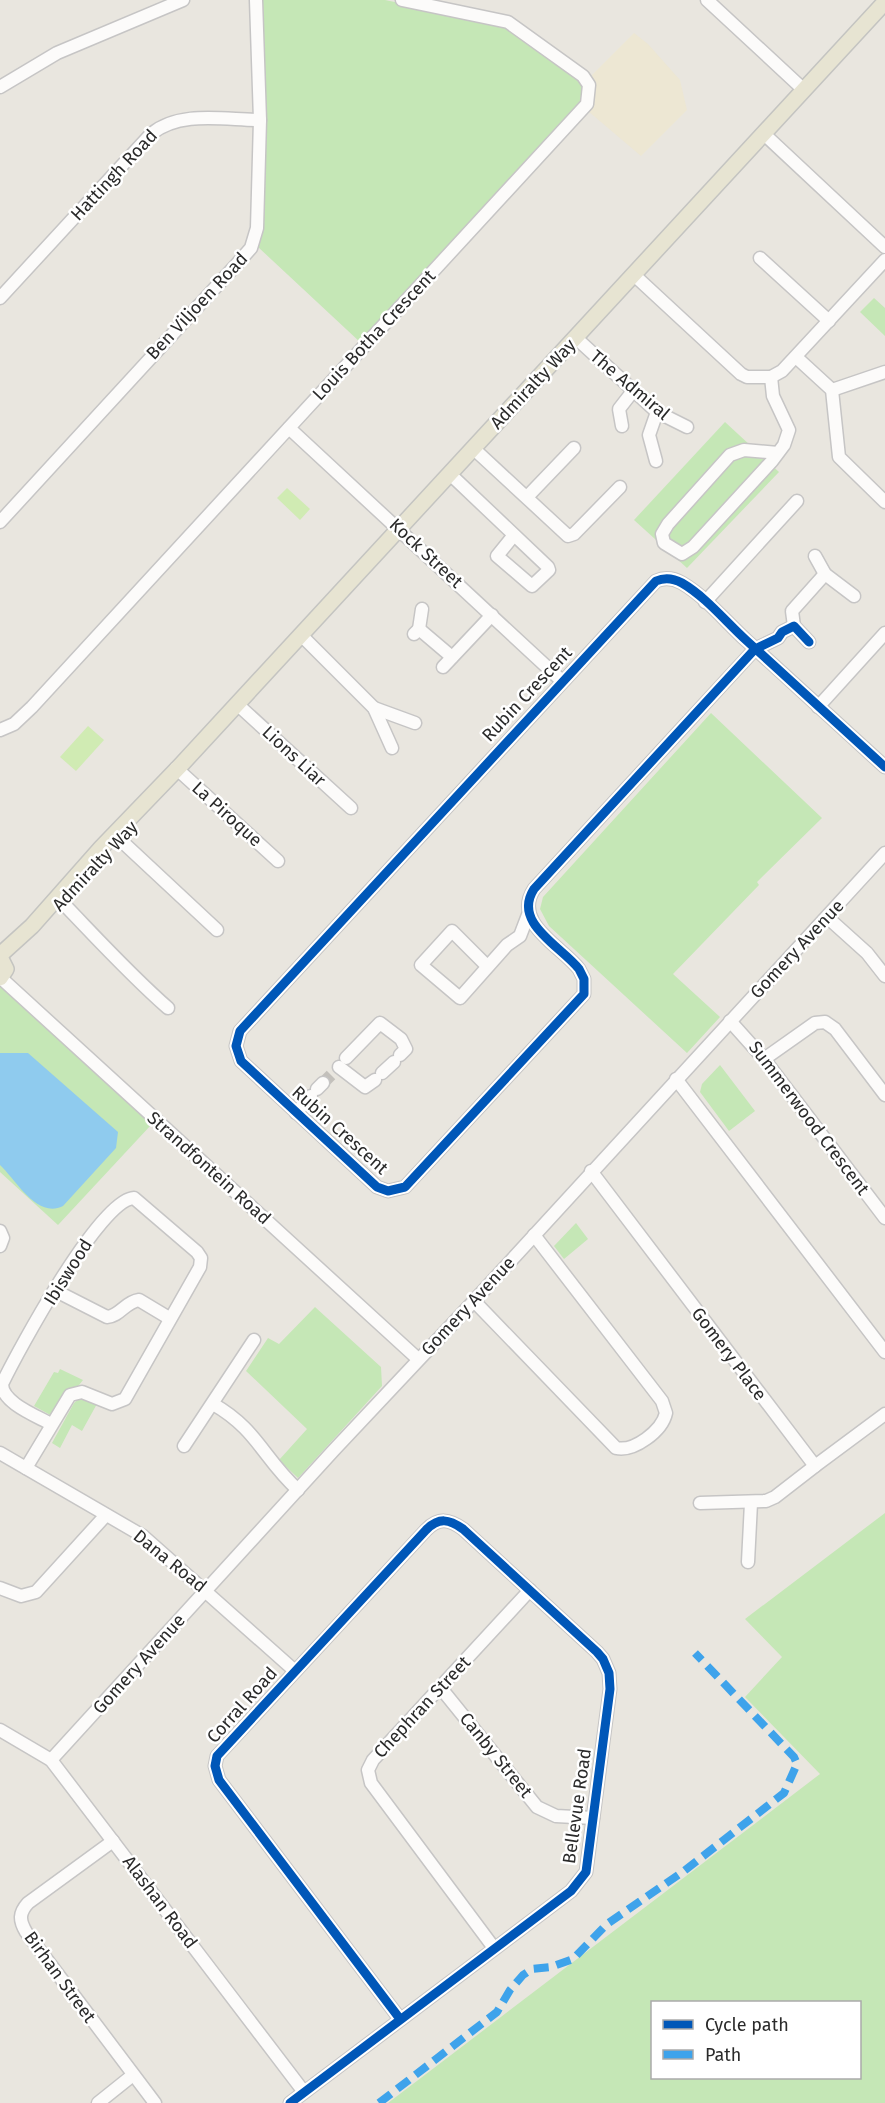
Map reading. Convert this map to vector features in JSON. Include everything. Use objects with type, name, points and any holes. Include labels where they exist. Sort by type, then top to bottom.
[{"type":"main road","name":"Admiralty Way","points":[[1,958],[118,837],[178,768],[885,2]]},
{"type":"main road","name":"Admiralty Way","points":[[1,958],[59,899]]},
{"type":"main road","points":[[0,943],[32,926]]},
{"type":"main road","name":"Strandfontein Road","points":[[1,958],[6,969],[1,978]]},
{"type":"street","points":[[0,87],[57,53],[183,0]]},
{"type":"street","name":"Ben Viljoen Road","points":[[0,522],[251,248],[257,228],[260,120],[256,0]]},
{"type":"street","name":"Louis Botha Crescent","points":[[0,730],[14,724],[32,707],[584,108],[589,98],[589,85],[583,76],[515,25],[492,17],[402,0]]},
{"type":"street","points":[[707,0],[804,90]]},
{"type":"street","name":"Hattingh Road","points":[[0,298],[151,134],[164,124],[179,119],[260,120]]},
{"type":"street","points":[[764,134],[885,246]]},
{"type":"street","points":[[760,258],[829,321]]},
{"type":"street","points":[[633,274],[741,374],[747,377],[771,377],[782,371],[796,357],[885,260]]},
{"type":"street","name":"The Admiral","points":[[576,338],[657,412],[687,427]]},
{"type":"street","points":[[796,357],[832,390],[838,457],[885,502]]},
{"type":"street","points":[[832,390],[885,372]]},
{"type":"street","points":[[771,377],[773,396],[789,430],[778,453],[688,552],[676,552],[664,543],[662,534],[668,524],[730,455],[744,450],[778,453]]},
{"type":"street","points":[[622,426],[619,409],[633,391]]},
{"type":"street","points":[[656,461],[649,435],[657,412]]},
{"type":"street","name":"Kock Street","points":[[289,428],[400,528],[562,681]]},
{"type":"street","points":[[474,448],[570,536],[620,488]]},
{"type":"street","points":[[527,497],[574,448]]},
{"type":"street","points":[[450,474],[514,535]]},
{"type":"street","points":[[797,501],[705,602],[885,767]]},
{"type":"street","points":[[815,556],[825,574],[854,596]]},
{"type":"street","points":[[809,642],[794,626],[792,611],[825,574]]},
{"type":"street","name":"Rubin Crescent","points":[[528,915],[579,969],[584,979],[584,994],[412,1181],[396,1191],[377,1187],[241,1061],[236,1046],[240,1031],[650,585],[660,579],[669,578],[684,584],[705,602]]},
{"type":"street","points":[[422,609],[416,631],[452,657]]},
{"type":"street","points":[[443,667],[492,615]]},
{"type":"street","points":[[487,966],[452,931],[421,965],[459,998],[510,942],[520,936],[528,915],[528,902],[534,889],[755,649],[778,638],[782,632],[794,626]]},
{"type":"street","points":[[818,707],[885,633]]},
{"type":"street","points":[[301,635],[374,708],[392,748]]},
{"type":"street","name":"Lions Liar","points":[[237,704],[351,808]]},
{"type":"street","points":[[374,708],[415,723]]},
{"type":"street","name":"La Piroque","points":[[178,768],[278,861]]},
{"type":"street","points":[[118,837],[217,930]]},
{"type":"street","name":"Gomery Avenue","points":[[51,1760],[885,853]]},
{"type":"street","points":[[59,899],[91,929],[117,962],[168,1008]]},
{"type":"street","points":[[827,917],[867,953],[885,976]]},
{"type":"street","name":"Strandfontein Road","points":[[1,978],[418,1359]]},
{"type":"street","name":"Summerwood Crescent","points":[[730,1021],[764,1059],[885,1218]]},
{"type":"street","points":[[764,1059],[815,1023],[825,1022],[834,1029],[885,1095]]},
{"type":"street","points":[[296,1113],[329,1077],[380,1023],[404,1042],[405,1049],[397,1059],[365,1087],[329,1077]]},
{"type":"street","points":[[676,1079],[885,1352]]},
{"type":"street","name":"Gomery Place","points":[[591,1171],[815,1466]]},
{"type":"street","name":"Ibiswood","points":[[26,1468],[66,1399],[73,1393],[82,1392],[112,1404],[125,1399],[200,1267],[201,1258],[134,1198],[124,1200],[89,1237],[2,1387],[12,1401],[51,1424]]},
{"type":"street","points":[[0,1231],[3,1238],[0,1246]]},
{"type":"street","points":[[474,1301],[616,1448],[624,1450],[633,1447],[658,1427],[666,1413],[662,1401],[534,1235]]},
{"type":"street","points":[[56,1291],[107,1317],[113,1316],[134,1300],[139,1300],[169,1318]]},
{"type":"street","points":[[184,1446],[254,1340]]},
{"type":"street","points":[[213,1404],[246,1426],[259,1440],[274,1466],[298,1490]]},
{"type":"street","points":[[700,1503],[751,1503],[776,1497],[885,1414]]},
{"type":"street","name":"Dana Road","points":[[0,1453],[143,1536],[295,1671]]},
{"type":"street","points":[[748,1562],[751,1503]]},
{"type":"street","points":[[0,1588],[21,1596],[36,1592],[106,1515]]},
{"type":"street","name":"Bellevue Road","points":[[290,2103],[581,1881],[589,1862],[610,1689],[609,1673],[597,1652],[530,1590],[463,1529],[450,1521],[441,1520]]},
{"type":"street","name":"Corral Road","points":[[400,2019],[216,1776],[217,1756],[426,1530],[441,1520]]},
{"type":"street","name":"Chephran Street","points":[[494,1948],[368,1776],[373,1760],[530,1590]]},
{"type":"street","name":"Canby Street","points":[[441,1687],[537,1806],[556,1816],[593,1818]]},
{"type":"street","name":"Alashan Road","points":[[0,1730],[51,1760],[304,2092]]},
{"type":"street","name":"Birhan Street","points":[[113,1841],[28,1903],[23,1908],[20,1919],[26,1932],[155,2103]]},
{"type":"street","points":[[98,2103],[133,2075]]},
{"type":"shaded area","points":[[634,33],[648,44],[680,80],[687,110],[641,156],[588,111],[594,98],[592,75]]},
{"type":"green space","points":[[262,0],[385,0],[496,23],[514,30],[577,76],[583,87],[584,94],[580,106],[361,343],[258,247],[263,233],[266,121]]},
{"type":"green space","points":[[874,298],[885,308],[885,336],[860,312]]},
{"type":"green space","points":[[725,422],[779,472],[687,568],[634,520]]},
{"type":"green space","points":[[287,488],[310,509],[300,520],[277,498]]},
{"type":"green space","points":[[711,713],[822,818],[757,882],[759,885],[673,974],[720,1017],[687,1053],[549,926],[540,909],[543,897]]},
{"type":"green space","points":[[88,726],[104,740],[76,771],[60,757]]},
{"type":"green space","points":[[0,985],[8,988],[151,1125],[58,1225],[0,1172]]},
{"type":"green space","points":[[720,1065],[755,1111],[729,1131],[700,1092],[702,1084]]},
{"type":"green space","points":[[576,1223],[588,1239],[564,1259],[554,1246]]},
{"type":"green space","points":[[315,1307],[381,1367],[382,1386],[298,1478],[279,1460],[307,1429],[246,1371],[268,1338],[279,1344]]},
{"type":"green space","points":[[60,1369],[83,1380],[54,1417],[34,1406],[54,1372],[58,1373]]},
{"type":"green space","points":[[82,1396],[98,1402],[82,1431],[72,1425],[60,1448],[52,1443],[74,1403]]},
{"type":"green space","points":[[885,1513],[885,2103],[388,2103],[820,1774],[745,1697],[782,1657],[745,1619]]},
{"type":"water","points":[[0,1053],[28,1053],[118,1132],[116,1148],[63,1206],[54,1209],[36,1203],[0,1165]]},
{"type":"tunnel","points":[[323,1083],[331,1075]]},
{"type":"marked path","points":[[379,2103],[497,2012],[510,1990],[523,1975],[532,1969],[551,1967],[573,1959],[607,1924],[684,1871],[784,1793],[797,1764],[794,1757],[695,1653]]},
{"type":"cycle path","points":[[809,642],[794,626],[782,632],[778,638],[755,649],[534,889],[529,901],[529,913],[542,933],[579,969],[584,979],[584,994],[405,1187],[388,1191],[377,1187],[241,1061],[236,1046],[240,1031],[656,581],[675,580],[699,595],[716,610],[747,641],[764,657],[885,767]]},
{"type":"cycle path","points":[[290,2103],[571,1891],[586,1872],[610,1689],[609,1673],[597,1652],[463,1529],[449,1521],[440,1521],[426,1530],[217,1756],[215,1766],[219,1780],[400,2019]]}]
